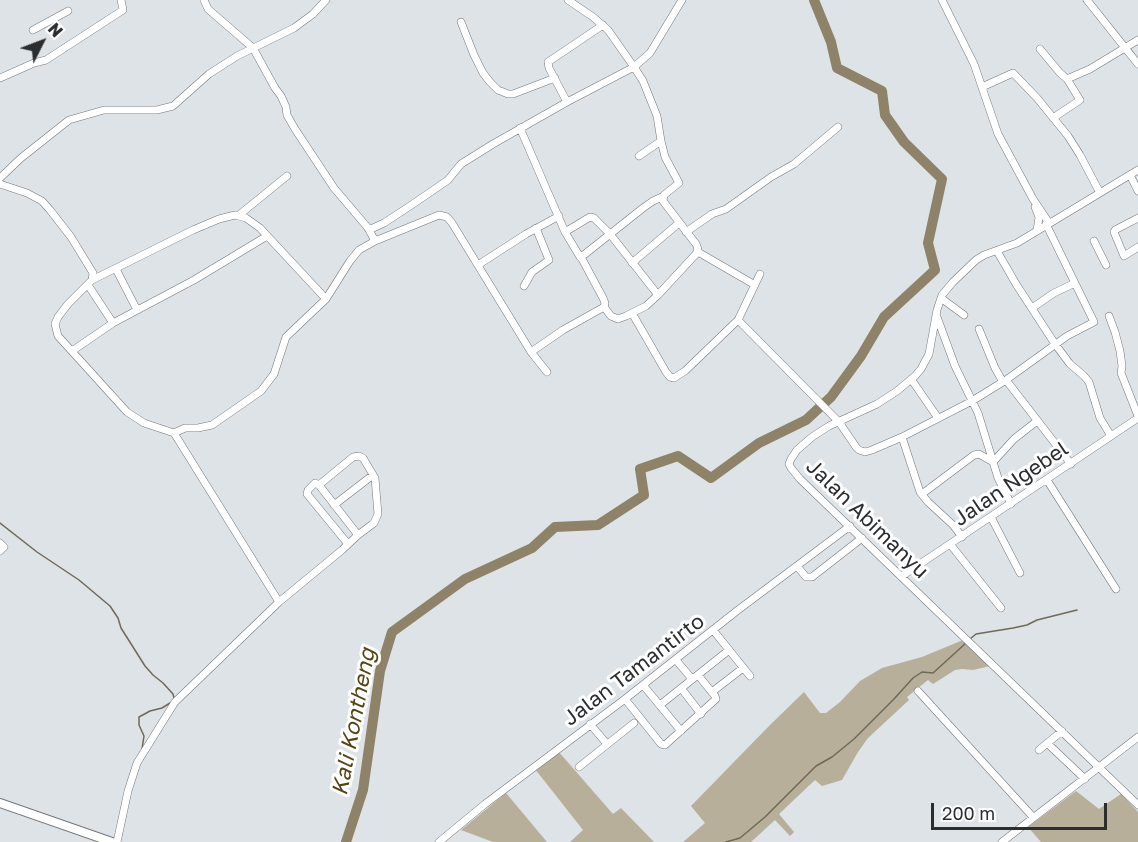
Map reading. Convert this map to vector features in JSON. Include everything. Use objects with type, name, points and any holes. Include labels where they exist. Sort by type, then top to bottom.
[{"type":"main road","points":[[0,803],[97,840],[112,842]]},
{"type":"street","points":[[0,78],[46,60],[123,10],[121,0]]},
{"type":"street","points":[[204,0],[208,9],[253,48],[281,96],[287,115],[295,129],[334,188],[368,228],[375,241]]},
{"type":"street","points":[[0,178],[69,120],[104,110],[157,110],[173,105],[209,74],[237,56],[294,28],[313,14],[326,0]]},
{"type":"street","points":[[568,0],[603,25],[643,81],[657,116],[661,141],[669,165],[679,183],[581,257]]},
{"type":"street","points":[[368,228],[384,223],[448,180],[466,160],[520,128],[634,67],[650,53],[682,0]]},
{"type":"street","points":[[738,320],[839,422],[856,447],[865,452],[902,437],[972,401],[1067,336],[1094,322],[1048,224],[998,134],[974,64],[942,0]]},
{"type":"street","points":[[1087,0],[1138,64]]},
{"type":"street","points":[[33,30],[68,11]]},
{"type":"street","points":[[461,22],[483,73],[498,90],[513,94],[555,78]]},
{"type":"street","points":[[567,102],[548,65],[549,60],[603,25]]},
{"type":"street","points":[[1067,79],[1090,69],[1138,40]]},
{"type":"street","points":[[1040,49],[1067,79],[1080,100],[1053,118]]},
{"type":"street","points":[[982,87],[1013,73],[1068,136],[1100,193]]},
{"type":"street","points":[[686,232],[712,214],[726,209],[771,177],[794,164],[838,127]]},
{"type":"street","points":[[520,128],[565,231],[604,301],[604,307],[611,316],[621,318],[646,306],[698,252]]},
{"type":"street","points":[[639,156],[661,141]]},
{"type":"street","name":"Jalan Abimanyu","points":[[1138,170],[1017,243],[976,260],[941,298],[929,354],[921,369],[877,404],[825,428],[801,445],[789,466],[1138,805]]},
{"type":"street","points":[[1130,175],[1138,191]]},
{"type":"street","points":[[238,215],[286,176]]},
{"type":"street","points":[[0,184],[36,197],[50,210],[71,237],[93,273],[90,283],[113,323]]},
{"type":"street","points":[[662,197],[696,244],[698,252],[755,285]]},
{"type":"street","points":[[1033,199],[1039,218],[1037,231]]},
{"type":"street","points":[[279,602],[174,433],[144,423],[127,412],[58,336],[55,324],[68,304],[90,283],[157,247],[226,216],[238,215],[251,221],[326,299]]},
{"type":"street","points":[[174,433],[185,428],[212,425],[265,387],[274,374],[286,337],[326,299],[361,248],[442,215],[452,223],[531,352],[547,372]]},
{"type":"street","points":[[478,265],[559,216]]},
{"type":"street","points":[[565,231],[592,217],[610,234],[658,296]]},
{"type":"street","points":[[1137,220],[1114,231],[1122,258],[1138,247]]},
{"type":"street","points":[[632,263],[679,223]]},
{"type":"street","points":[[524,286],[532,272],[549,260],[536,228]]},
{"type":"street","points":[[72,351],[113,323],[194,280],[267,236]]},
{"type":"street","points":[[1094,241],[1106,265]]},
{"type":"street","points":[[996,251],[1055,344],[1070,364],[1089,382],[1100,418],[1111,436]]},
{"type":"street","points":[[116,269],[137,310]]},
{"type":"street","points":[[632,313],[666,372],[674,378],[685,371],[738,320],[760,274]]},
{"type":"street","points":[[1032,308],[1054,293],[1075,283]]},
{"type":"street","points":[[941,298],[964,315]]},
{"type":"street","points":[[531,352],[563,330],[604,307]]},
{"type":"street","points":[[936,315],[955,366],[980,420],[1001,486],[1011,504]]},
{"type":"street","points":[[1108,316],[1120,351],[1122,366],[1120,373],[1138,417]]},
{"type":"street","points":[[979,329],[995,368],[1071,464]]},
{"type":"street","points":[[911,379],[938,418]]},
{"type":"street","name":"Jalan Ngebel","points":[[902,576],[1138,417]]},
{"type":"street","points":[[993,462],[1014,439],[1037,421]]},
{"type":"street","points":[[902,437],[918,489],[962,537]]},
{"type":"street","points":[[922,494],[974,454],[979,454],[993,462]]},
{"type":"street","points":[[117,842],[137,763],[175,702],[279,602],[374,523],[378,514],[375,482],[363,458],[356,456],[319,485],[316,483],[307,494],[348,544]]},
{"type":"street","points":[[334,505],[373,475]]},
{"type":"street","points":[[1047,480],[1116,589]]},
{"type":"street","points":[[319,485],[358,535]]},
{"type":"street","points":[[992,517],[1020,573]]},
{"type":"street","name":"Jalan Tamantirto","points":[[439,842],[850,526]]},
{"type":"street","points":[[797,566],[806,577],[812,577],[862,538]]},
{"type":"street","points":[[0,543],[4,547],[0,552]]},
{"type":"street","points":[[950,544],[1001,608]]},
{"type":"street","points":[[713,630],[750,676]]},
{"type":"street","points":[[660,705],[729,650]]},
{"type":"street","points":[[625,699],[662,745],[667,743],[716,699],[712,692],[676,660]]},
{"type":"street","points":[[712,692],[743,668]]},
{"type":"street","points":[[643,685],[681,731]]},
{"type":"street","points":[[681,688],[701,714]]},
{"type":"street","points":[[918,691],[1033,817]]},
{"type":"street","points":[[579,767],[634,723]]},
{"type":"street","points":[[590,724],[607,744]]},
{"type":"street","points":[[1039,750],[1062,731]]},
{"type":"street","points":[[1002,842],[1138,737]]},
{"type":"street","points":[[1047,743],[1085,779]]},
{"type":"shaded area","points":[[963,640],[990,666],[973,670],[955,670],[933,684],[928,680],[907,697],[909,700],[868,738],[842,780],[822,786],[815,780],[779,814],[794,832],[790,836],[775,820],[751,842],[683,842],[705,823],[691,806],[804,692],[820,713],[826,713],[860,681],[882,668],[922,657]]},
{"type":"shaded area","points":[[558,751],[613,814],[621,808],[654,842],[570,842],[583,830],[535,769]]},
{"type":"shaded area","points":[[1076,791],[1099,809],[1121,794],[1138,812],[1138,842],[1041,842],[1028,827]]},
{"type":"shaded area","points":[[506,793],[547,842],[493,842],[461,830]]},
{"type":"waterway","name":"Kali Kontheng","points":[[346,842],[363,790],[380,671],[392,632],[465,579],[532,548],[555,527],[598,525],[644,495],[640,469],[678,456],[711,478],[759,443],[806,420],[831,397],[861,356],[884,317],[935,270],[928,243],[942,179],[904,142],[885,115],[882,91],[837,68],[831,42],[814,0]]},
{"type":"waterway","points":[[0,523],[37,552],[79,580],[110,606],[145,666],[173,694],[174,698]]},
{"type":"waterway","points":[[970,639],[976,634],[1027,625],[1037,620],[1077,610]]},
{"type":"waterway","points":[[726,842],[740,838],[765,817],[816,766],[832,757],[854,739],[913,678],[922,672],[933,673],[966,643]]},
{"type":"waterway","points":[[142,749],[144,736],[139,725],[139,717],[170,703]]}]
